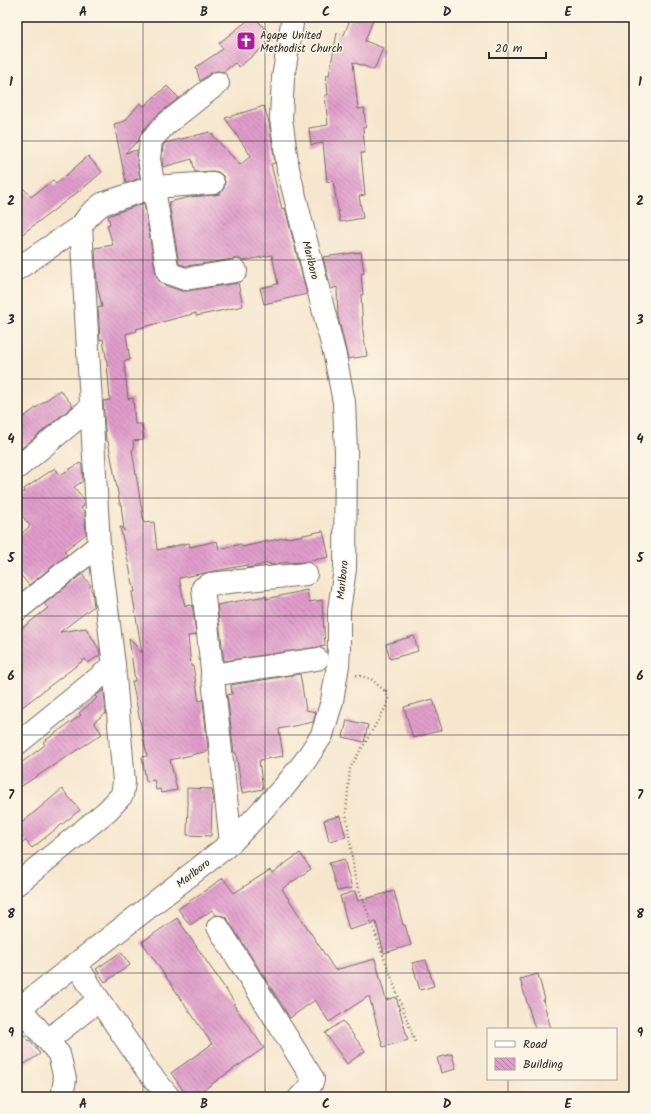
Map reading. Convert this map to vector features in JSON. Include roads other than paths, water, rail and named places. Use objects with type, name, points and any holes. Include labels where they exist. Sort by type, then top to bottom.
[{"type":"street","name":"Marlboro","points":[[18,1009],[231,844],[285,786],[305,761],[322,735],[332,701],[340,648],[339,610],[345,569],[346,450],[344,402],[335,356],[288,169],[281,118],[283,78],[293,17]]},
{"type":"street","points":[[218,83],[166,124],[151,140],[150,159],[153,187],[168,272],[185,279],[236,271]]},
{"type":"street","points":[[17,269],[81,226],[90,214],[102,204],[153,187],[213,183]]},
{"type":"street","points":[[17,884],[107,810],[122,795],[124,782],[114,665],[99,545],[90,408],[81,226]]},
{"type":"street","points":[[17,468],[90,408]]},
{"type":"street","points":[[17,610],[99,545]]},
{"type":"street","points":[[231,844],[203,588],[210,584],[306,574]]},
{"type":"street","points":[[212,675],[317,659]]},
{"type":"street","points":[[17,744],[114,665]]},
{"type":"street","points":[[218,927],[313,1079],[307,1092],[300,1097]]},
{"type":"street","points":[[76,964],[146,1069],[169,1097]]},
{"type":"street","points":[[48,1040],[100,1000]]},
{"type":"street","points":[[18,1009],[60,1054],[65,1079],[62,1097]]},
{"type":"place","name":"Agape United Methodist Church","points":[[246,41]]}]
